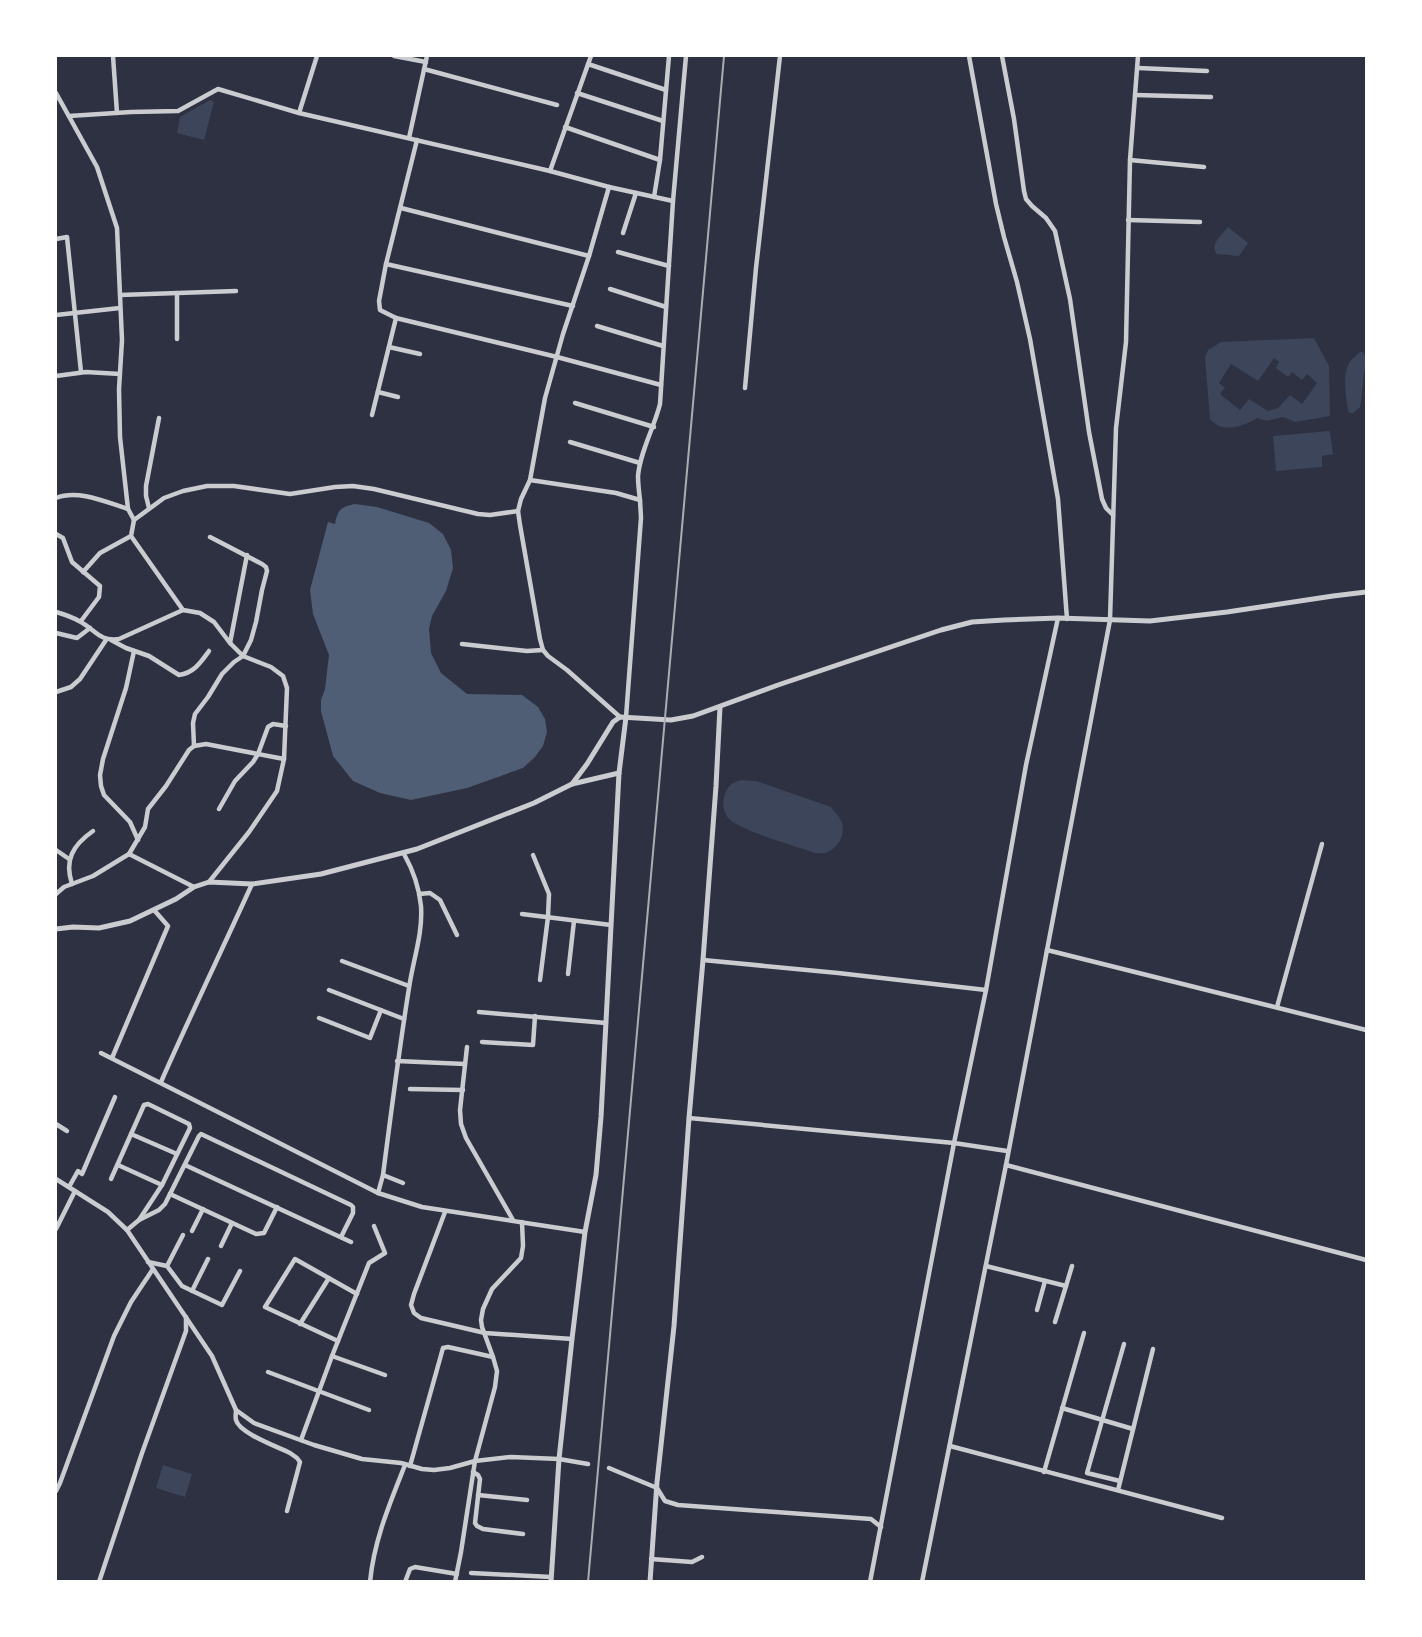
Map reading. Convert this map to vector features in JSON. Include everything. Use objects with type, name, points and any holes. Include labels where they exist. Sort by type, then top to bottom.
[{"type":"street","points":[[113,56],[117,113]]},
{"type":"street","points":[[299,113],[316,56]]},
{"type":"street","points":[[394,56],[426,62]]},
{"type":"street","points":[[409,138],[427,56]]},
{"type":"street","points":[[550,171],[591,56]]},
{"type":"street","points":[[654,197],[660,160],[669,56]]},
{"type":"street","points":[[471,1573],[551,1579],[559,1459],[585,1232],[596,1175],[601,1117],[619,773],[641,518],[638,478],[640,463],[660,404],[673,201],[686,56]]},
{"type":"street","points":[[745,388],[757,257],[780,56]]},
{"type":"street","points":[[969,56],[999,215],[1030,339],[1058,499],[1067,619]]},
{"type":"street","points":[[1002,56],[1026,199],[1046,218],[1055,231],[1070,299],[1089,432],[1102,500],[1113,515]]},
{"type":"street","points":[[922,1581],[1006,1165],[1110,620],[1116,428],[1126,342],[1130,160],[1138,56]]},
{"type":"street","points":[[588,64],[666,90]]},
{"type":"street","points":[[1138,68],[1207,71]]},
{"type":"street","points":[[424,69],[557,105]]},
{"type":"street","points":[[69,116],[178,111],[218,89],[299,113],[673,201]]},
{"type":"street","points":[[56,93],[97,166],[117,228],[122,340],[120,437],[128,508],[134,520],[131,536],[183,610]]},
{"type":"street","points":[[577,93],[663,121]]},
{"type":"street","points":[[1135,95],[1211,97]]},
{"type":"street","points":[[565,127],[660,160]]},
{"type":"street","points":[[417,140],[386,264],[379,301],[380,310],[396,318],[661,385]]},
{"type":"street","points":[[1130,160],[1204,167]]},
{"type":"street","points":[[609,187],[557,357],[543,409],[530,480],[519,511],[543,650],[623,717]]},
{"type":"street","points":[[623,233],[636,193]]},
{"type":"street","points":[[401,208],[589,256]]},
{"type":"street","points":[[1128,220],[1200,222]]},
{"type":"street","points":[[56,239],[67,237],[81,372]]},
{"type":"street","points":[[618,252],[669,266]]},
{"type":"street","points":[[386,264],[573,306]]},
{"type":"street","points":[[610,290],[666,307]]},
{"type":"street","points":[[120,295],[236,291]]},
{"type":"street","points":[[177,293],[177,339]]},
{"type":"street","points":[[56,315],[120,308]]},
{"type":"street","points":[[372,415],[396,318]]},
{"type":"street","points":[[597,326],[663,346]]},
{"type":"street","points":[[389,347],[420,354]]},
{"type":"street","points":[[56,376],[81,372],[120,374]]},
{"type":"street","points":[[378,392],[398,397]]},
{"type":"street","points":[[576,403],[654,427]]},
{"type":"street","points":[[149,508],[146,486],[159,418]]},
{"type":"street","points":[[570,442],[640,463]]},
{"type":"street","points":[[530,480],[616,493],[640,500]]},
{"type":"street","points":[[134,520],[164,498],[207,486],[234,486],[290,494],[353,486],[478,514],[490,515],[519,511]]},
{"type":"street","points":[[56,498],[63,495],[87,497],[128,508]]},
{"type":"street","points":[[56,534],[63,538],[72,562],[100,586],[99,597],[81,621]]},
{"type":"street","points":[[83,572],[100,553],[131,536]]},
{"type":"street","points":[[194,746],[195,714],[222,674],[243,656],[253,632],[267,571],[266,567],[247,555],[210,537]]},
{"type":"street","points":[[230,643],[247,555]]},
{"type":"street","points":[[572,784],[613,722],[623,717],[671,720],[693,716],[941,630],[972,622],[1058,618],[1150,621],[1366,592]]},
{"type":"street","points":[[56,692],[71,687],[80,679],[109,640],[119,639],[183,610],[200,613],[214,622],[243,656],[271,667],[282,676],[287,688],[286,726],[284,759],[277,791],[249,832],[209,882]]},
{"type":"street","points":[[56,612],[81,621],[109,640],[160,662],[179,675],[191,672],[209,651]]},
{"type":"street","points":[[870,1581],[954,1143],[986,990],[1026,765],[1058,618]]},
{"type":"street","points":[[56,633],[77,638],[90,628]]},
{"type":"street","points":[[462,644],[527,651],[543,650]]},
{"type":"street","points":[[134,651],[126,688],[100,775],[104,795],[130,822],[138,840]]},
{"type":"street","points":[[650,1581],[674,1326],[716,786],[720,707]]},
{"type":"street","points":[[219,810],[235,781],[254,762],[268,727],[273,724],[286,726]]},
{"type":"street","points":[[56,894],[72,884],[93,876],[129,854],[145,827],[146,814],[151,804],[194,746],[206,744],[284,759]]},
{"type":"street","points":[[56,929],[99,928],[130,921],[209,882],[252,884],[321,874],[404,854],[534,803],[572,784],[619,773]]},
{"type":"street","points":[[72,884],[69,875],[69,859],[80,841],[93,831]]},
{"type":"street","points":[[1277,1007],[1322,844]]},
{"type":"street","points":[[56,850],[69,859]]},
{"type":"street","points":[[129,854],[195,887]]},
{"type":"street","points":[[378,1193],[383,1175],[409,986],[419,939],[421,908],[419,894],[412,869],[404,854]]},
{"type":"street","points":[[533,855],[549,894],[540,980]]},
{"type":"street","points":[[161,1082],[252,884]]},
{"type":"street","points":[[419,894],[430,893],[440,900],[457,935]]},
{"type":"street","points":[[112,1058],[168,926],[154,910]]},
{"type":"street","points":[[522,914],[611,925]]},
{"type":"street","points":[[568,974],[573,921]]},
{"type":"street","points":[[1047,950],[1366,1030]]},
{"type":"street","points":[[342,960],[409,986]]},
{"type":"street","points":[[703,960],[986,990]]},
{"type":"street","points":[[329,990],[404,1019]]},
{"type":"street","points":[[319,1018],[370,1038],[381,1010]]},
{"type":"street","points":[[479,1011],[606,1023]]},
{"type":"street","points":[[482,1042],[533,1045],[535,1016]]},
{"type":"street","points":[[466,1047],[460,1110],[461,1124],[513,1220]]},
{"type":"street","points":[[101,1053],[378,1193],[422,1208],[585,1232]]},
{"type":"street","points":[[397,1061],[465,1064]]},
{"type":"street","points":[[410,1089],[463,1090]]},
{"type":"street","points":[[69,1187],[78,1172],[82,1174],[115,1097]]},
{"type":"street","points":[[111,1179],[144,1105],[148,1104],[189,1124],[190,1128],[162,1185],[139,1220]]},
{"type":"street","points":[[689,1118],[968,1144],[1007,1151]]},
{"type":"street","points":[[56,1124],[67,1131]]},
{"type":"street","points":[[131,1134],[177,1154]]},
{"type":"street","points":[[127,1230],[162,1207],[199,1136],[202,1135],[351,1205],[352,1213],[341,1237]]},
{"type":"street","points":[[118,1165],[162,1185]]},
{"type":"street","points":[[185,1165],[351,1242]]},
{"type":"street","points":[[1006,1165],[1366,1260]]},
{"type":"street","points":[[383,1175],[403,1183]]},
{"type":"street","points":[[56,1179],[108,1212],[127,1230],[212,1356],[236,1410],[236,1420],[239,1426],[290,1453],[300,1462],[287,1511]]},
{"type":"street","points":[[56,1229],[75,1191]]},
{"type":"street","points":[[170,1194],[256,1234],[266,1229],[277,1207]]},
{"type":"street","points":[[192,1231],[203,1209]]},
{"type":"street","points":[[445,1212],[414,1294],[411,1305],[414,1313],[421,1318],[486,1333],[572,1339]]},
{"type":"street","points":[[455,1581],[475,1461],[495,1387],[496,1371],[481,1320],[486,1299],[492,1289],[521,1258],[522,1222]]},
{"type":"street","points":[[221,1246],[232,1223]]},
{"type":"street","points":[[302,1440],[369,1263],[385,1253],[374,1226]]},
{"type":"street","points":[[167,1266],[183,1235]]},
{"type":"street","points":[[192,1291],[208,1259]]},
{"type":"street","points":[[338,1341],[265,1307],[295,1259],[357,1294]]},
{"type":"street","points":[[148,1262],[167,1266],[182,1286],[222,1305],[240,1271]]},
{"type":"street","points":[[986,1266],[1066,1286]]},
{"type":"street","points":[[1056,1322],[1072,1266]]},
{"type":"street","points":[[56,1491],[114,1336],[131,1302],[153,1269]]},
{"type":"street","points":[[300,1324],[328,1278]]},
{"type":"street","points":[[1037,1310],[1045,1281]]},
{"type":"street","points":[[99,1581],[186,1331],[186,1317]]},
{"type":"street","points":[[1044,1472],[1084,1333]]},
{"type":"street","points":[[1120,1481],[1088,1473],[1124,1344]]},
{"type":"street","points":[[370,1581],[377,1539],[408,1465],[443,1348],[448,1347],[493,1357]]},
{"type":"street","points":[[1118,1490],[1153,1349]]},
{"type":"street","points":[[332,1356],[385,1375]]},
{"type":"street","points":[[268,1372],[369,1410]]},
{"type":"street","points":[[1062,1408],[1133,1429]]},
{"type":"street","points":[[236,1410],[254,1423],[362,1459],[434,1470],[475,1461],[511,1457],[559,1459],[588,1464]]},
{"type":"street","points":[[950,1446],[1222,1518]]},
{"type":"street","points":[[609,1468],[657,1488],[665,1502],[678,1505],[871,1519],[881,1527]]},
{"type":"street","points":[[473,1472],[479,1476],[477,1526],[483,1529],[523,1534]]},
{"type":"street","points":[[478,1495],[527,1500]]},
{"type":"street","points":[[651,1558],[692,1562],[702,1557]]},
{"type":"street","points":[[405,1581],[410,1569],[415,1567],[457,1574]]},
{"type":"street","points":[[489,1581],[490,1574]]},
{"type":"shaded area","points":[[210,100],[214,102],[204,140],[177,133],[180,117]]},
{"type":"shaded area","points":[[1228,227],[1248,243],[1239,256],[1217,254],[1215,250],[1215,243]]},
{"type":"shaded area","points":[[1314,338],[1329,366],[1330,416],[1295,422],[1283,417],[1267,421],[1257,418],[1233,428],[1215,424],[1210,419],[1205,357],[1208,350],[1221,342]],"holes":[[[1274,358],[1279,362],[1276,368],[1288,377],[1292,372],[1302,380],[1307,374],[1317,383],[1302,404],[1290,395],[1278,408],[1268,411],[1249,399],[1240,410],[1220,394],[1225,388],[1219,383],[1231,364],[1258,381]]]},
{"type":"shaded area","points":[[1360,352],[1363,352],[1366,358],[1361,402],[1360,407],[1353,413],[1349,413],[1345,381],[1347,368]]},
{"type":"shaded area","points":[[1329,431],[1333,454],[1322,456],[1322,467],[1276,471],[1273,436]]},
{"type":"shaded area","points":[[355,504],[377,507],[429,523],[443,534],[451,550],[453,568],[446,591],[432,616],[429,629],[431,653],[441,673],[467,694],[522,695],[538,707],[545,719],[547,732],[543,746],[523,768],[467,788],[411,800],[380,793],[353,781],[333,756],[321,711],[329,655],[313,614],[310,590],[328,522],[335,524],[341,509]]},
{"type":"shaded area","points":[[742,780],[756,781],[831,807],[842,823],[843,832],[840,841],[833,849],[825,853],[815,853],[758,834],[736,824],[726,814],[723,799],[730,785]]},
{"type":"shaded area","points":[[163,1465],[192,1474],[185,1497],[156,1488]]},
{"type":"railway","points":[[588,1582],[724,56]]}]
